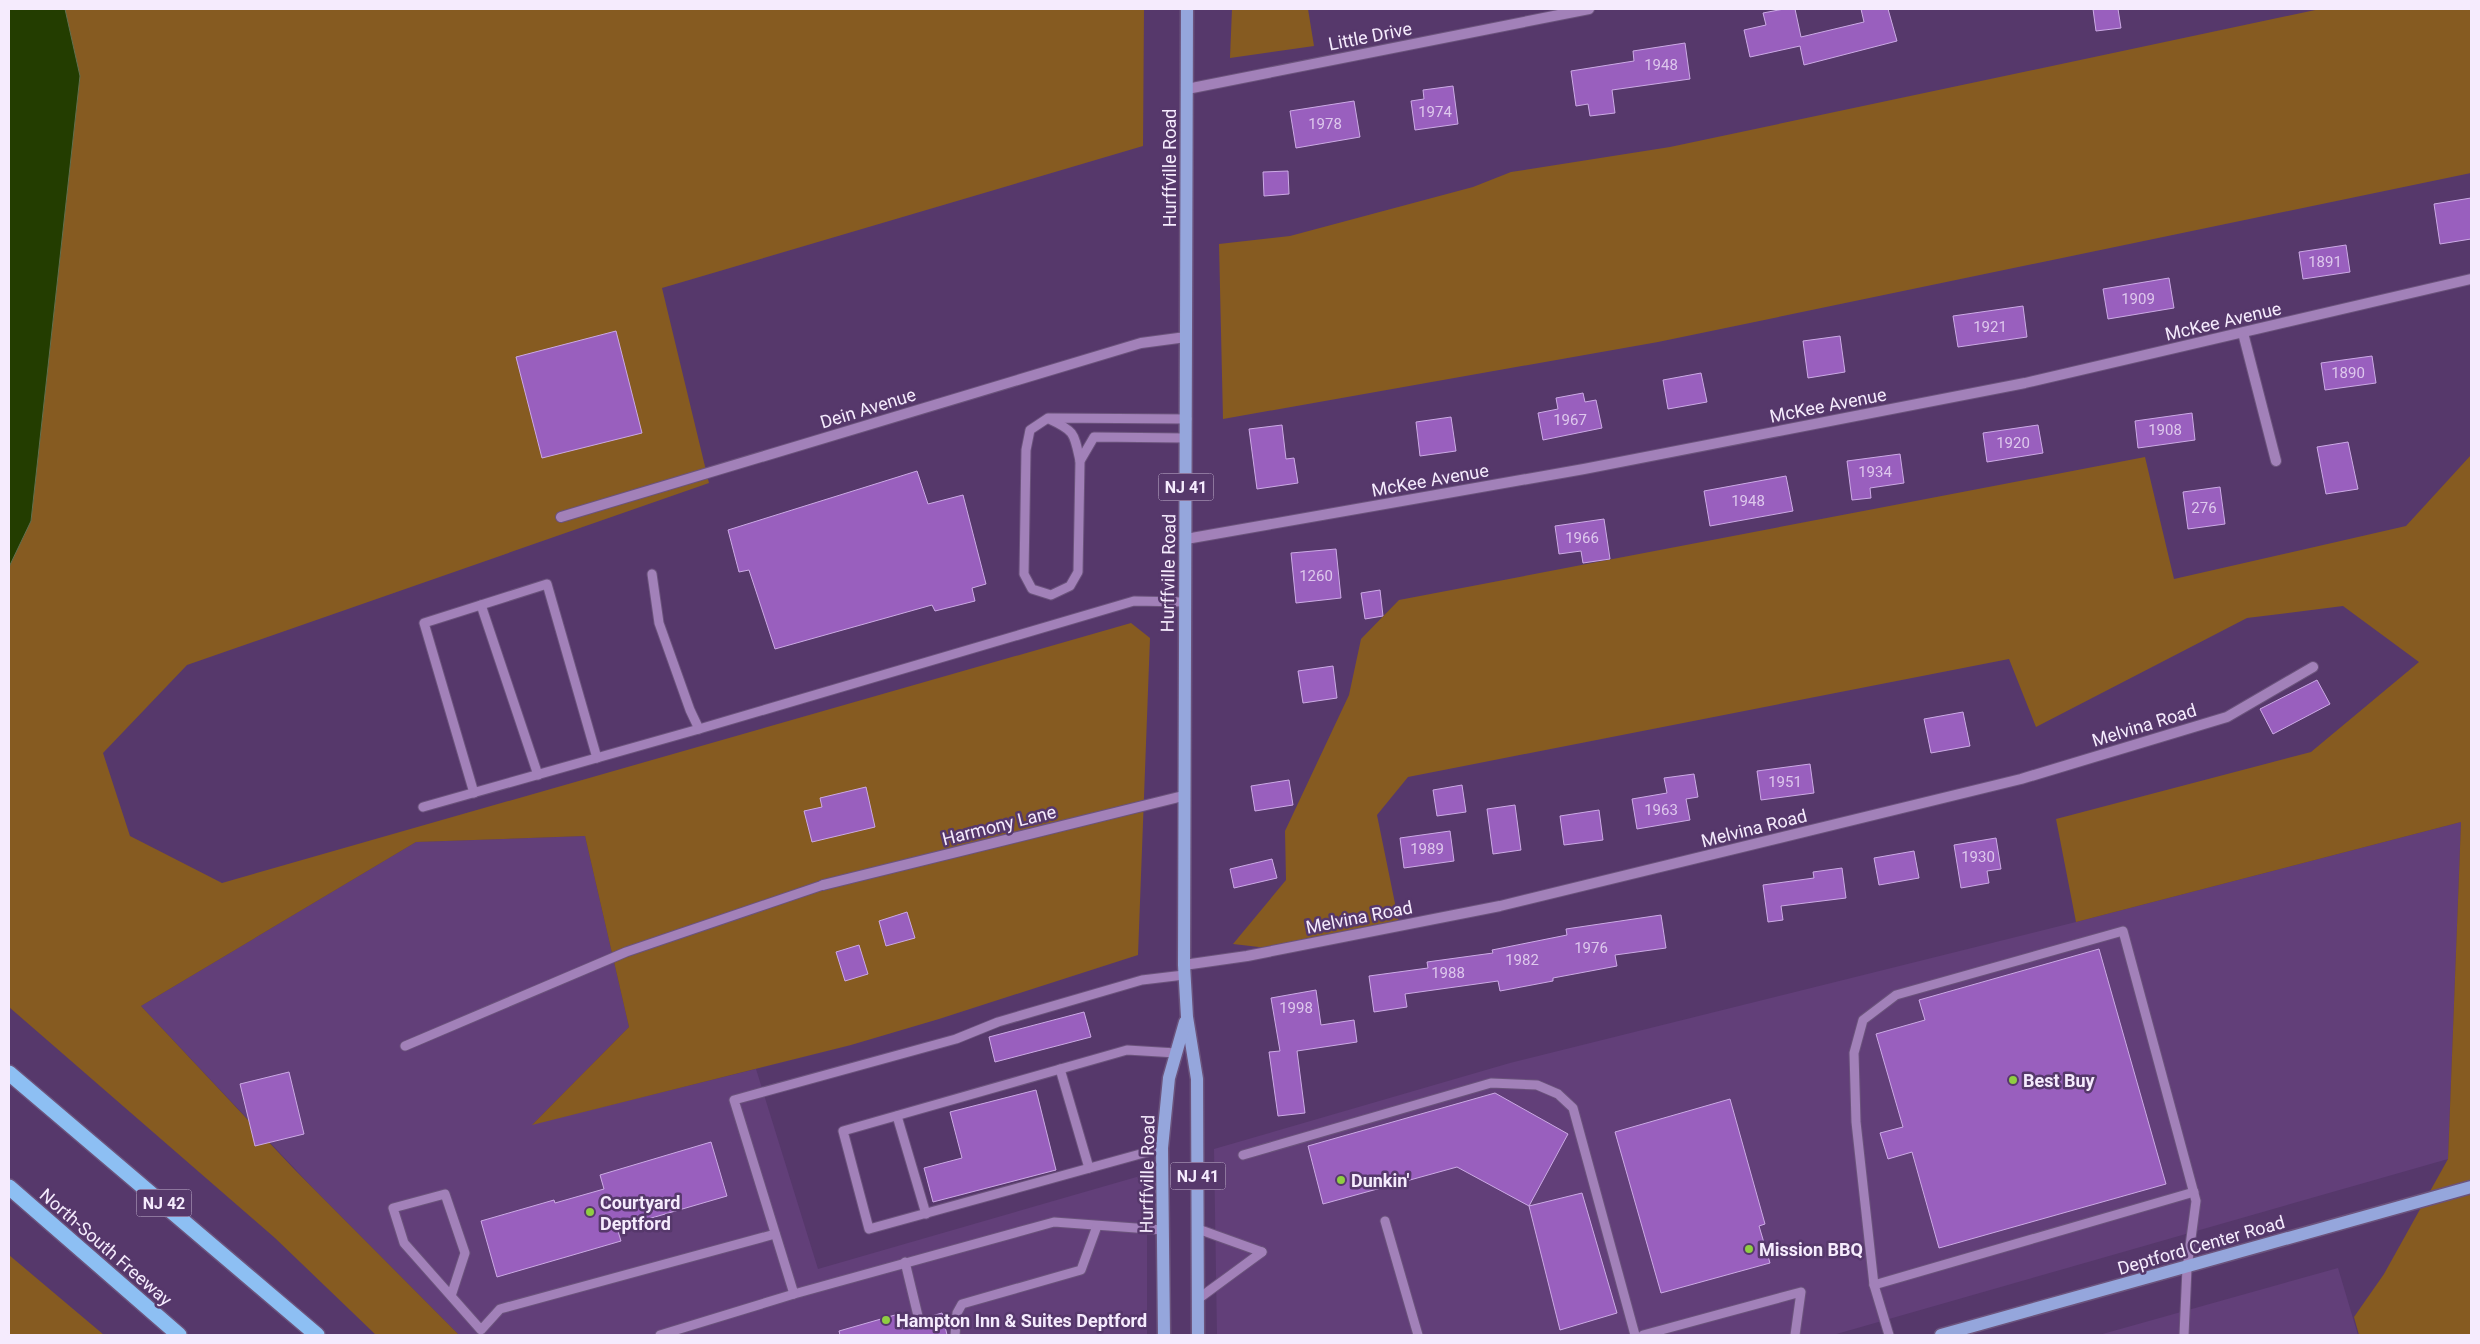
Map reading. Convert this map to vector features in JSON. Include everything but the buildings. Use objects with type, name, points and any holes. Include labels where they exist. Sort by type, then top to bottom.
[{"type":"highway","name":"NJ 42","points":[[9,1073],[317,1335]]},
{"type":"highway","name":"North-South Freeway","points":[[9,1187],[179,1335]]},
{"type":"main road","name":"Hurffville Road","points":[[1187,9],[1187,419],[1185,438],[1186,539],[1183,796],[1184,970],[1187,1017],[1198,1079],[1198,1335]]},
{"type":"main road","name":"Hurffville Road","points":[[1164,1335],[1162,1148],[1169,1078],[1187,1017]]},
{"type":"main road","name":"Deptford Center Road","points":[[1941,1335],[2187,1268],[2471,1187]]},
{"type":"street","name":"Little Drive","points":[[1187,89],[1589,9]]},
{"type":"street","name":"McKee Avenue","points":[[1186,539],[1584,469],[2016,385],[2471,278]]},
{"type":"street","points":[[2243,333],[2276,461]]},
{"type":"street","name":"Dein Avenue","points":[[561,517],[1141,343],[1186,337]]},
{"type":"street","name":"Melvina Road","points":[[1184,970],[1500,906],[2021,779],[2227,717],[2313,667]]},
{"type":"street","name":"Harmony Lane","points":[[823,885],[1183,796]]},
{"type":"lane","points":[[1048,418],[1070,429],[1076,442],[1080,461],[1078,572],[1070,586],[1051,595],[1032,589],[1024,574],[1026,450],[1030,430],[1048,418],[1187,419]]},
{"type":"lane","points":[[1080,461],[1094,437],[1185,438]]},
{"type":"lane","points":[[652,574],[659,623],[690,710],[699,729]]},
{"type":"lane","points":[[474,793],[424,623],[547,584],[597,758]]},
{"type":"lane","points":[[423,807],[699,729],[1134,601],[1185,602]]},
{"type":"lane","points":[[482,605],[538,775]]},
{"type":"lane","points":[[405,1046],[626,952],[823,885]]},
{"type":"lane","points":[[1889,1335],[1874,1285],[1856,1122],[1854,1053],[1863,1020],[1896,995],[2123,931],[2196,1201],[2187,1268],[2184,1335]]},
{"type":"lane","points":[[794,1294],[734,1100],[956,1040],[998,1022],[1142,980],[1184,970]]},
{"type":"lane","points":[[1162,1148],[870,1229],[843,1131],[1127,1050],[1176,1053]]},
{"type":"lane","points":[[1060,1069],[1089,1168]]},
{"type":"lane","points":[[1243,1155],[1491,1083],[1537,1085],[1558,1094],[1573,1108],[1636,1335]]},
{"type":"lane","points":[[897,1116],[926,1214]]},
{"type":"lane","points":[[1874,1285],[2194,1192]]},
{"type":"lane","points":[[451,1296],[465,1253],[446,1194],[393,1208],[404,1243],[451,1296],[484,1332],[500,1309],[775,1234]]},
{"type":"lane","points":[[1385,1221],[1418,1335]]},
{"type":"lane","points":[[660,1335],[905,1262],[1054,1222],[1163,1230]]},
{"type":"lane","points":[[956,1335],[957,1313],[962,1304],[1081,1270],[1097,1226]]},
{"type":"lane","points":[[1198,1229],[1262,1252],[1198,1299]]},
{"type":"lane","points":[[905,1262],[919,1320]]},
{"type":"lane","points":[[1642,1335],[1801,1292],[1795,1335]]},
{"type":"shaded area","points":[[9,9],[65,9],[80,76],[31,521],[9,567]]},
{"type":"shaded area","points":[[65,9],[1144,9],[1143,146],[662,288],[709,483],[187,665],[103,753],[130,836],[222,883],[1131,623],[1150,638],[1138,955],[939,1019],[851,1045],[532,1125],[629,1027],[585,836],[416,842],[141,1006],[294,1169],[459,1335],[376,1335],[275,1238],[9,1007],[9,567],[31,521],[80,76]]},
{"type":"shaded area","points":[[1232,9],[1308,9],[1314,46],[1230,58]]},
{"type":"shaded area","points":[[2320,9],[2471,9],[2471,173],[1658,342],[1223,419],[1219,244],[1290,236],[1473,187],[1511,172],[1670,147]]},
{"type":"shaded area","points":[[2471,455],[2471,1335],[2359,1335],[2354,1317],[2384,1274],[2448,1159],[2461,822],[2076,922],[2056,819],[2311,752],[2419,662],[2343,606],[2247,618],[2036,727],[2009,659],[1408,777],[1377,815],[1400,928],[1285,950],[1233,944],[1286,880],[1285,831],[1349,695],[1361,639],[1399,600],[2145,457],[2174,579],[2406,526]]},
{"type":"shaded area","points":[[2461,822],[2448,1159],[1833,1335],[1217,1335],[1214,1149],[1510,1063],[2076,922]]},
{"type":"shaded area","points":[[585,836],[629,1027],[533,1124],[756,1069],[818,1269],[1147,1174],[1147,1335],[459,1335],[313,1188],[141,1006],[416,842]]},
{"type":"shaded area","points":[[9,1255],[104,1335],[9,1335]]},
{"type":"shaded area","points":[[2338,1268],[2358,1335],[2099,1335]]},
{"type":"place","name":"Best Buy","points":[[2013,1080]]},
{"type":"place","name":"Dunkin'","points":[[1341,1180]]},
{"type":"place","name":"Courtyard Deptford","points":[[590,1212]]},
{"type":"place","name":"Mission BBQ","points":[[1749,1249]]},
{"type":"place","name":"Hampton Inn & Suites Deptford","points":[[886,1320]]}]
